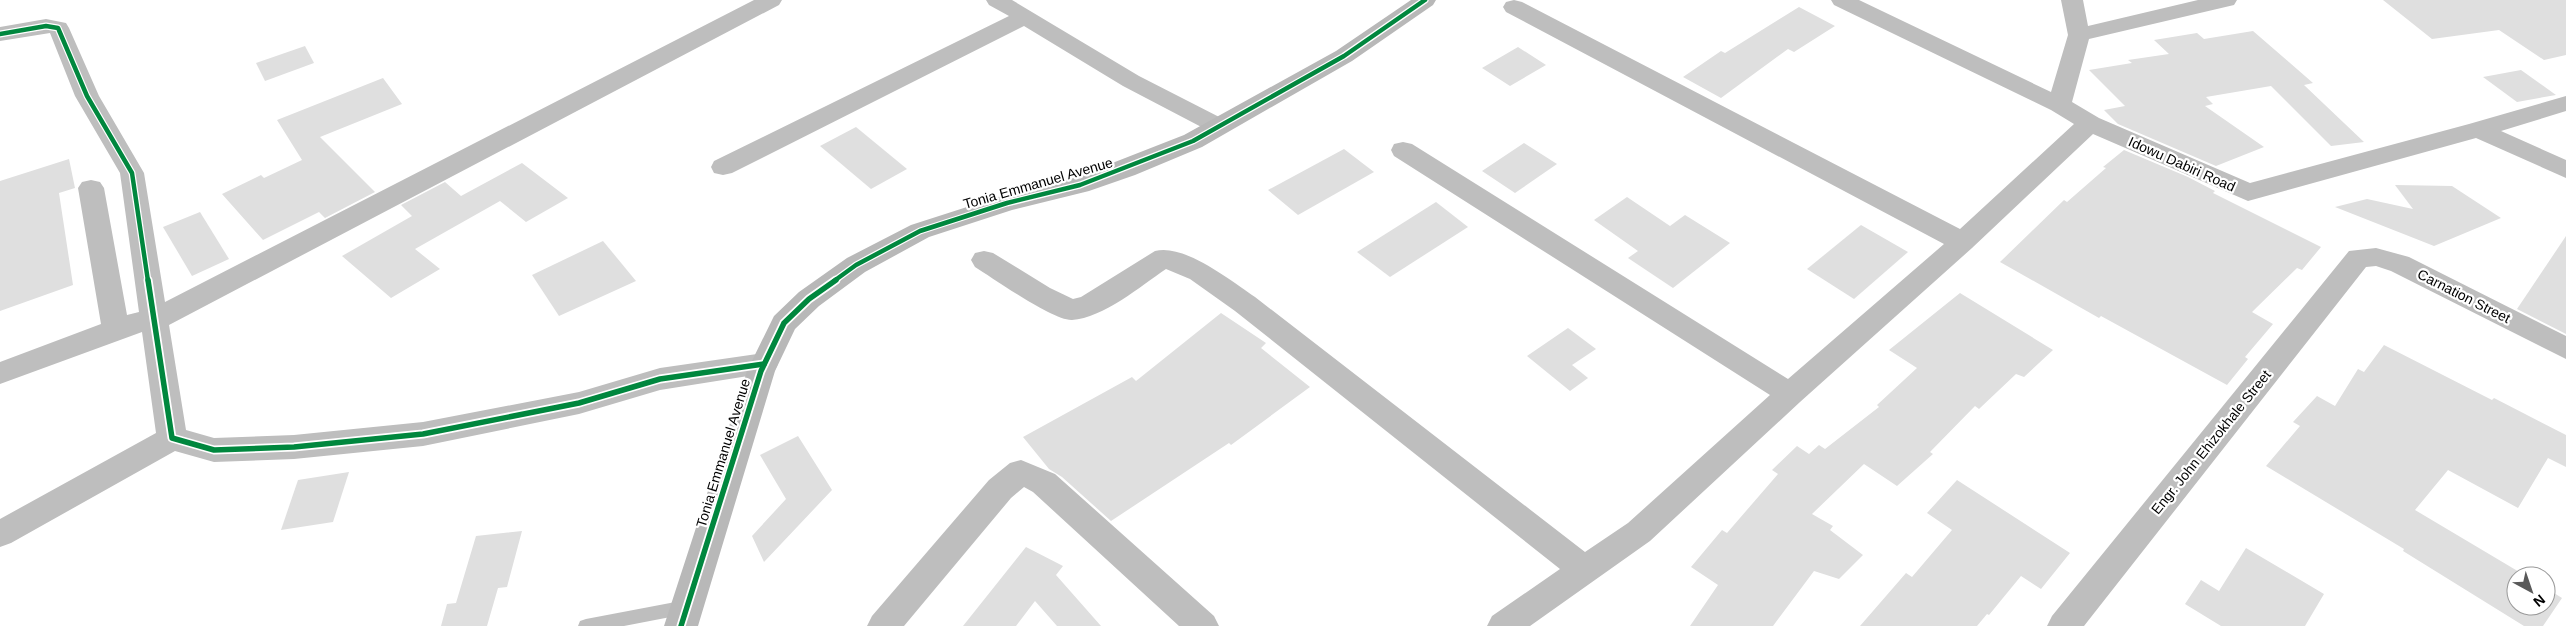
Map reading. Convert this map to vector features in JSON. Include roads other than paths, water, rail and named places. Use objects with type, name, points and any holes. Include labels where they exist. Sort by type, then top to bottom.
[{"type":"street","points":[[0,373],[132,324],[154,320],[771,0]]},
{"type":"street","points":[[997,0],[1130,81],[1218,126]]},
{"type":"street","name":"Tonia Emmanuel Avenue","points":[[684,616],[764,364],[784,323],[809,299],[856,265],[920,231],[1126,169],[1193,141],[1344,56],[1425,0]]},
{"type":"street","name":"Idowu Dabiri Road","points":[[1842,0],[2059,105],[2090,123],[2248,192],[2478,130],[2566,104]]},
{"type":"street","points":[[2059,105],[2079,36],[2072,0]]},
{"type":"street","points":[[2079,36],[2226,0]]},
{"type":"street","points":[[1514,6],[1963,242]]},
{"type":"street","points":[[723,167],[1025,17]]},
{"type":"street","points":[[0,34],[46,26],[58,28],[87,96],[132,173],[172,438]]},
{"type":"street","points":[[1504,626],[1586,571],[1639,532],[1790,394],[1963,242],[2090,123]]},
{"type":"street","points":[[2478,130],[2566,170]]},
{"type":"street","points":[[1403,150],[1790,394]]},
{"type":"street","points":[[91,188],[116,330]]},
{"type":"street","name":"Carnation Street","points":[[2358,258],[2376,257],[2400,264],[2566,348]]},
{"type":"street","points":[[984,260],[1071,310],[1090,305],[1164,258],[1199,272],[1245,304],[1586,571]]},
{"type":"street","name":"Engr. John Ehizokhale Street","points":[[2064,626],[2358,258]]},
{"type":"street","points":[[0,534],[172,438],[214,450],[294,447],[423,434],[560,407],[660,379],[764,364]]},
{"type":"street","points":[[884,626],[1000,489],[1021,472],[1044,483],[1202,626]]},
{"type":"lane","points":[[586,626],[684,616]]}]
